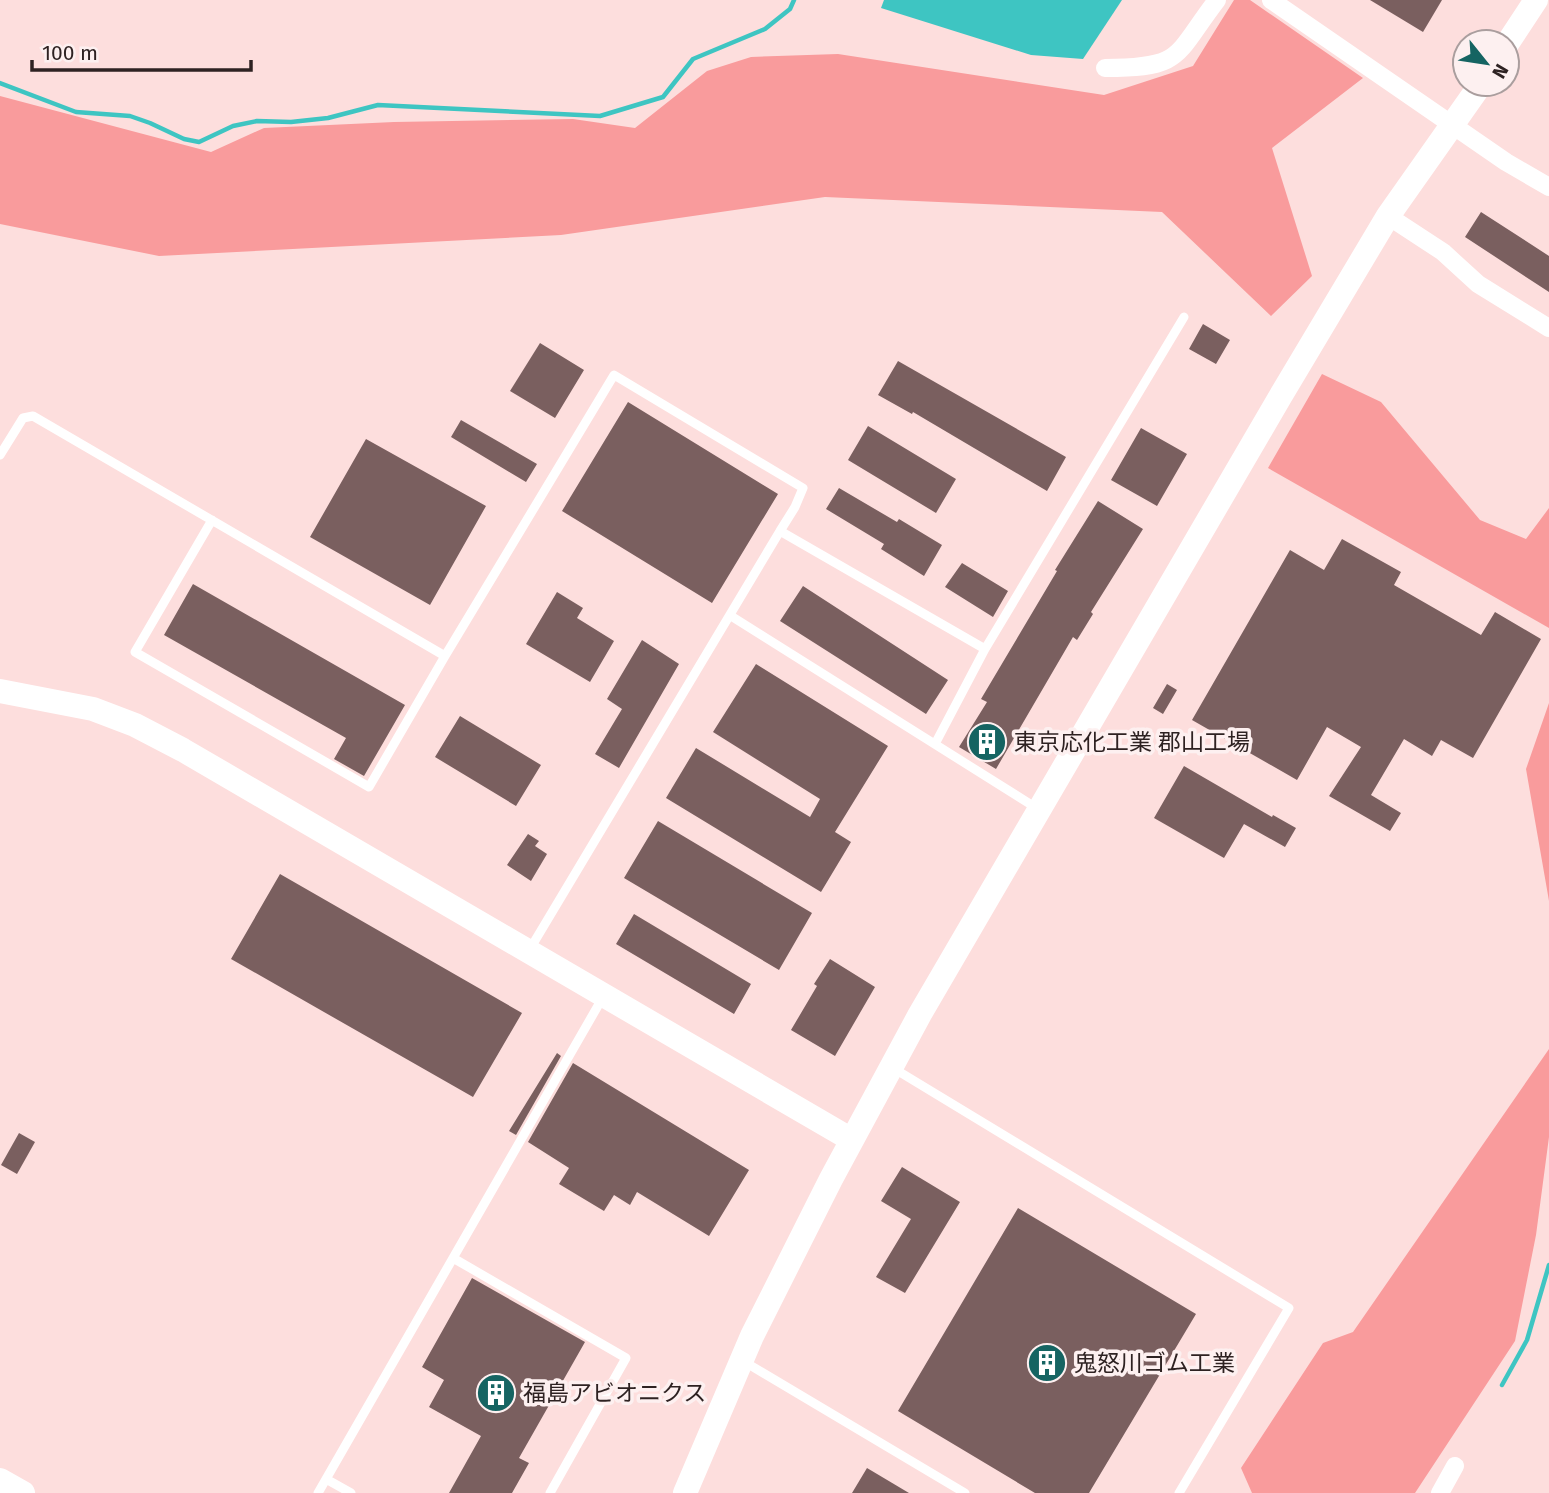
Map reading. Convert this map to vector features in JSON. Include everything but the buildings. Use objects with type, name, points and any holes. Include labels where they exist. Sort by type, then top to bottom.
[{"type":"street","points":[[1105,68],[1142,68],[1165,63],[1184,48],[1217,0]]},
{"type":"street","points":[[1271,0],[1506,162],[1549,187]]},
{"type":"street","points":[[1518,28],[1536,0]]},
{"type":"street","points":[[685,1493],[741,1360],[891,1067],[1388,216],[1432,150],[1471,98]]},
{"type":"street","points":[[1388,216],[1443,252],[1478,284],[1549,328]]},
{"type":"street","points":[[0,691],[93,709],[135,725],[206,763],[852,1140]]},
{"type":"street","points":[[1440,1493],[1455,1466]]},
{"type":"street","points":[[0,1480],[23,1493]]},
{"type":"lane","points":[[935,744],[985,649],[1184,317]]},
{"type":"lane","points":[[212,520],[135,652],[369,787],[614,375],[803,488],[795,507],[529,951]]},
{"type":"lane","points":[[0,455],[23,418],[33,416],[445,656]]},
{"type":"lane","points":[[780,531],[985,649]]},
{"type":"lane","points":[[731,615],[1040,810]]},
{"type":"lane","points":[[318,1493],[604,996]]},
{"type":"lane","points":[[891,1067],[1289,1308],[1179,1493]]},
{"type":"lane","points":[[453,1258],[626,1358],[550,1493]]},
{"type":"lane","points":[[741,1360],[965,1493]]},
{"type":"lane","points":[[326,1479],[351,1493]]},
{"type":"shaded area","points":[[1234,0],[1250,0],[1363,78],[1272,148],[1312,276],[1271,316],[1162,212],[825,197],[561,235],[159,256],[0,224],[0,96],[211,152],[264,128],[394,122],[573,119],[635,128],[707,71],[751,57],[838,54],[1104,95],[1193,66]]},
{"type":"shaded area","points":[[1322,374],[1381,402],[1480,520],[1526,539],[1549,508],[1549,628],[1268,468]]},
{"type":"shaded area","points":[[1549,703],[1549,901],[1526,769]]},
{"type":"shaded area","points":[[1549,1049],[1549,1137],[1536,1235],[1515,1341],[1415,1493],[1252,1493],[1241,1468],[1323,1343],[1353,1332]]},
{"type":"water","points":[[884,0],[1122,0],[1083,59],[1031,55],[881,8]]},
{"type":"waterway","points":[[0,83],[76,112],[130,116],[184,139],[199,142],[233,126],[257,121],[291,122],[328,118],[378,105],[600,116],[663,97],[693,59],[765,29],[790,9],[794,0]]},
{"type":"waterway","points":[[1502,1385],[1527,1340],[1549,1265]]},
{"type":"place","name":"東京応化工業 郡山工場","points":[[987,742]]},
{"type":"place","name":"鬼怒川ゴム工業","points":[[1047,1363]]},
{"type":"place","name":"福島アビオニクス","points":[[496,1393]]}]
